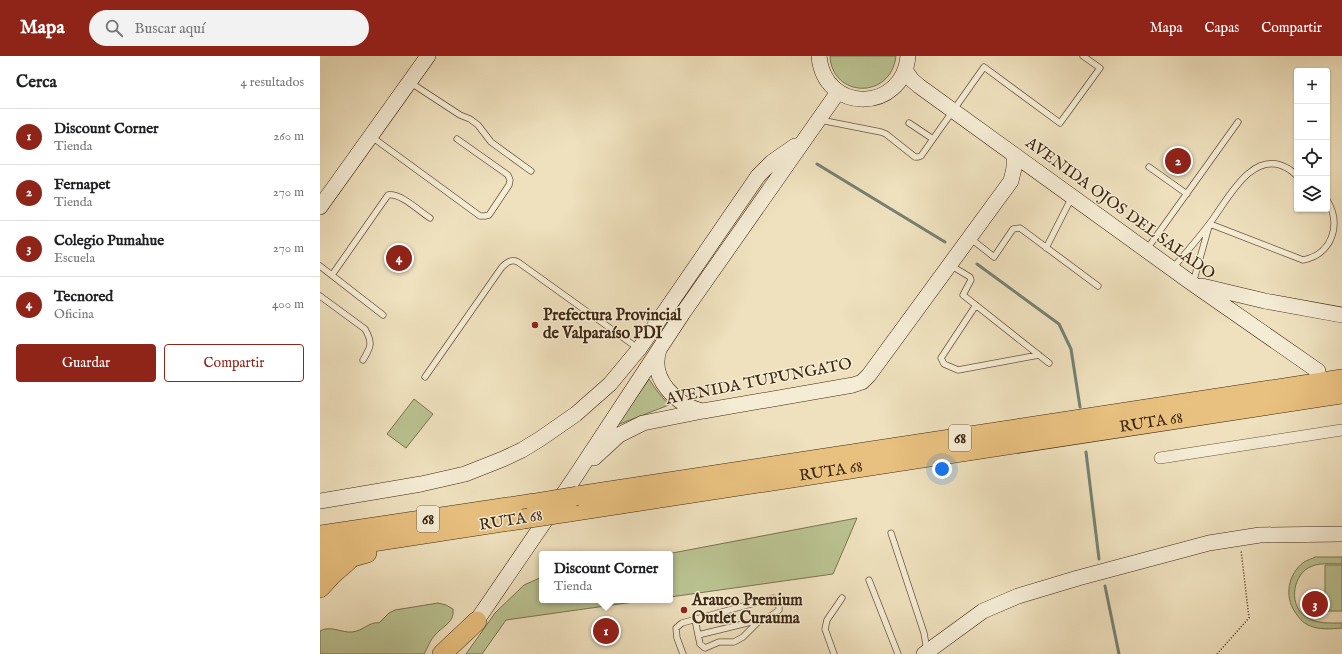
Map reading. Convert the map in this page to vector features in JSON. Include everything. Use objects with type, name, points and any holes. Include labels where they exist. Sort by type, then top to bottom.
[{"type":"highway","name":"RUTA 68","points":[[320,550],[523,519],[573,504],[1342,379]]},
{"type":"highway","name":"RUTA 68","points":[[320,535],[535,502],[573,504],[1342,394]]},
{"type":"highway","points":[[320,566],[385,548],[415,536]]},
{"type":"highway","points":[[320,588],[352,557]]},
{"type":"highway","points":[[442,654],[477,621]]},
{"type":"main road","points":[[322,202],[428,56]]},
{"type":"main road","points":[[819,56],[820,65],[826,80],[838,92]]},
{"type":"main road","name":"AVENIDA OJOS DEL SALADO","points":[[838,92],[853,98],[877,98],[891,90],[897,84],[906,63]]},
{"type":"main road","name":"AVENIDA OJOS DEL SALADO","points":[[906,63],[912,80],[953,111],[1193,284],[1318,371]]},
{"type":"main road","name":"AVENIDA TUPUNGATO","points":[[454,654],[575,477],[659,349],[838,92]]},
{"type":"main road","name":"AVENIDA TUPUNGATO","points":[[320,501],[421,484],[465,474],[503,459],[540,440],[576,414],[610,384],[639,349],[758,176],[772,162],[793,148],[808,134]]},
{"type":"main road","name":"AVENIDA TUPUNGATO","points":[[575,477],[604,448],[627,430],[644,423],[853,385],[862,382],[869,375],[1010,181],[1014,168],[1014,155]]},
{"type":"main road","points":[[1193,284],[1265,301],[1342,315]]},
{"type":"main road","points":[[659,349],[657,355],[658,370],[668,391],[680,402],[704,411]]},
{"type":"main road","points":[[925,653],[983,611],[1018,596],[1209,543],[1260,535],[1342,534]]},
{"type":"street","points":[[1160,458],[1342,430]]},
{"type":"lane","points":[[818,120],[881,132],[886,134],[918,158],[921,156],[984,67],[1060,123],[1100,68],[1083,56]]},
{"type":"lane","points":[[409,82],[460,115],[470,119],[478,125],[491,142],[531,171]]},
{"type":"lane","points":[[1146,250],[1238,122]]},
{"type":"lane","points":[[909,123],[933,139]]},
{"type":"lane","points":[[371,136],[480,216],[489,215],[509,185],[510,180],[508,175],[457,139]]},
{"type":"lane","points":[[1172,269],[1210,224],[1242,179],[1252,170],[1265,165],[1276,165],[1288,168],[1294,173]]},
{"type":"lane","points":[[1149,166],[1187,194]]},
{"type":"lane","points":[[332,275],[388,195],[394,194],[430,218]]},
{"type":"lane","points":[[1046,248],[1072,197]]},
{"type":"lane","points":[[1210,224],[1303,260],[1316,256],[1327,247],[1334,235],[1336,221],[1330,205]]},
{"type":"lane","points":[[1193,284],[1210,224]]},
{"type":"lane","points":[[969,238],[994,257],[1013,229],[1020,228],[1098,286]]},
{"type":"lane","points":[[425,377],[502,267],[509,261],[514,260],[639,349]]},
{"type":"lane","points":[[949,265],[970,276],[971,280],[963,295],[1049,363]]},
{"type":"lane","points":[[320,266],[383,315]]},
{"type":"lane","points":[[320,296],[366,329],[370,337],[371,347],[363,360]]},
{"type":"lane","points":[[976,305],[941,358],[944,364],[958,370],[1039,355]]},
{"type":"lane","points":[[892,533],[924,633],[925,653]]},
{"type":"lane","points":[[869,580],[898,654]]},
{"type":"lane","points":[[683,654],[677,638],[676,628],[682,623],[773,598],[779,602],[779,610],[768,618],[698,635]]},
{"type":"lane","points":[[834,654],[825,628],[827,620],[842,598]]},
{"type":"lane","points":[[694,620],[700,644],[705,648],[719,642],[734,642],[743,637],[760,620]]},
{"type":"path","points":[[1217,654],[1249,618],[1239,538]]},
{"type":"green space","points":[[830,56],[896,56],[892,70],[884,80],[873,86],[862,88],[850,86],[840,80],[833,70]]},
{"type":"green space","points":[[649,379],[669,405],[617,425]]},
{"type":"green space","points":[[414,399],[433,414],[406,448],[387,434]]},
{"type":"green space","points":[[857,518],[833,574],[673,597],[673,553]]},
{"type":"green space","points":[[1315,557],[1342,557],[1342,564],[1316,565],[1308,568],[1299,578],[1296,585],[1295,599],[1297,606],[1306,617],[1314,621],[1323,623],[1342,623],[1342,628],[1329,629],[1312,627],[1304,623],[1299,618],[1292,606],[1289,592],[1291,579],[1294,573],[1304,562]]},
{"type":"green space","points":[[1325,565],[1342,565],[1342,611],[1325,611]]},
{"type":"green space","points":[[539,578],[539,603],[627,603],[506,620],[482,654],[466,654],[495,613],[524,585]]},
{"type":"green space","points":[[438,603],[453,609],[452,617],[450,621],[434,636],[424,654],[320,654],[320,631],[324,629],[352,632],[360,630],[373,623],[379,623],[389,613],[395,610]]},
{"type":"waterway","points":[[817,164],[945,242]]},
{"type":"waterway","points":[[977,264],[1059,324],[1071,349],[1080,407]]},
{"type":"waterway","points":[[1086,452],[1099,559]]},
{"type":"waterway","points":[[1105,586],[1119,654]]},
{"type":"place","name":"Fernapet","points":[[1178,161]]},
{"type":"place","name":"Tecnored","points":[[399,258]]},
{"type":"place","name":"Prefectura Provincial de Valparaíso PDI","points":[[535,325]]},
{"type":"place","name":"Colegio Pumahue","points":[[1315,604]]},
{"type":"place","name":"Arauco Premium Outlet Curauma","points":[[684,610]]},
{"type":"place","name":"Discount Corner","points":[[606,631]]}]
